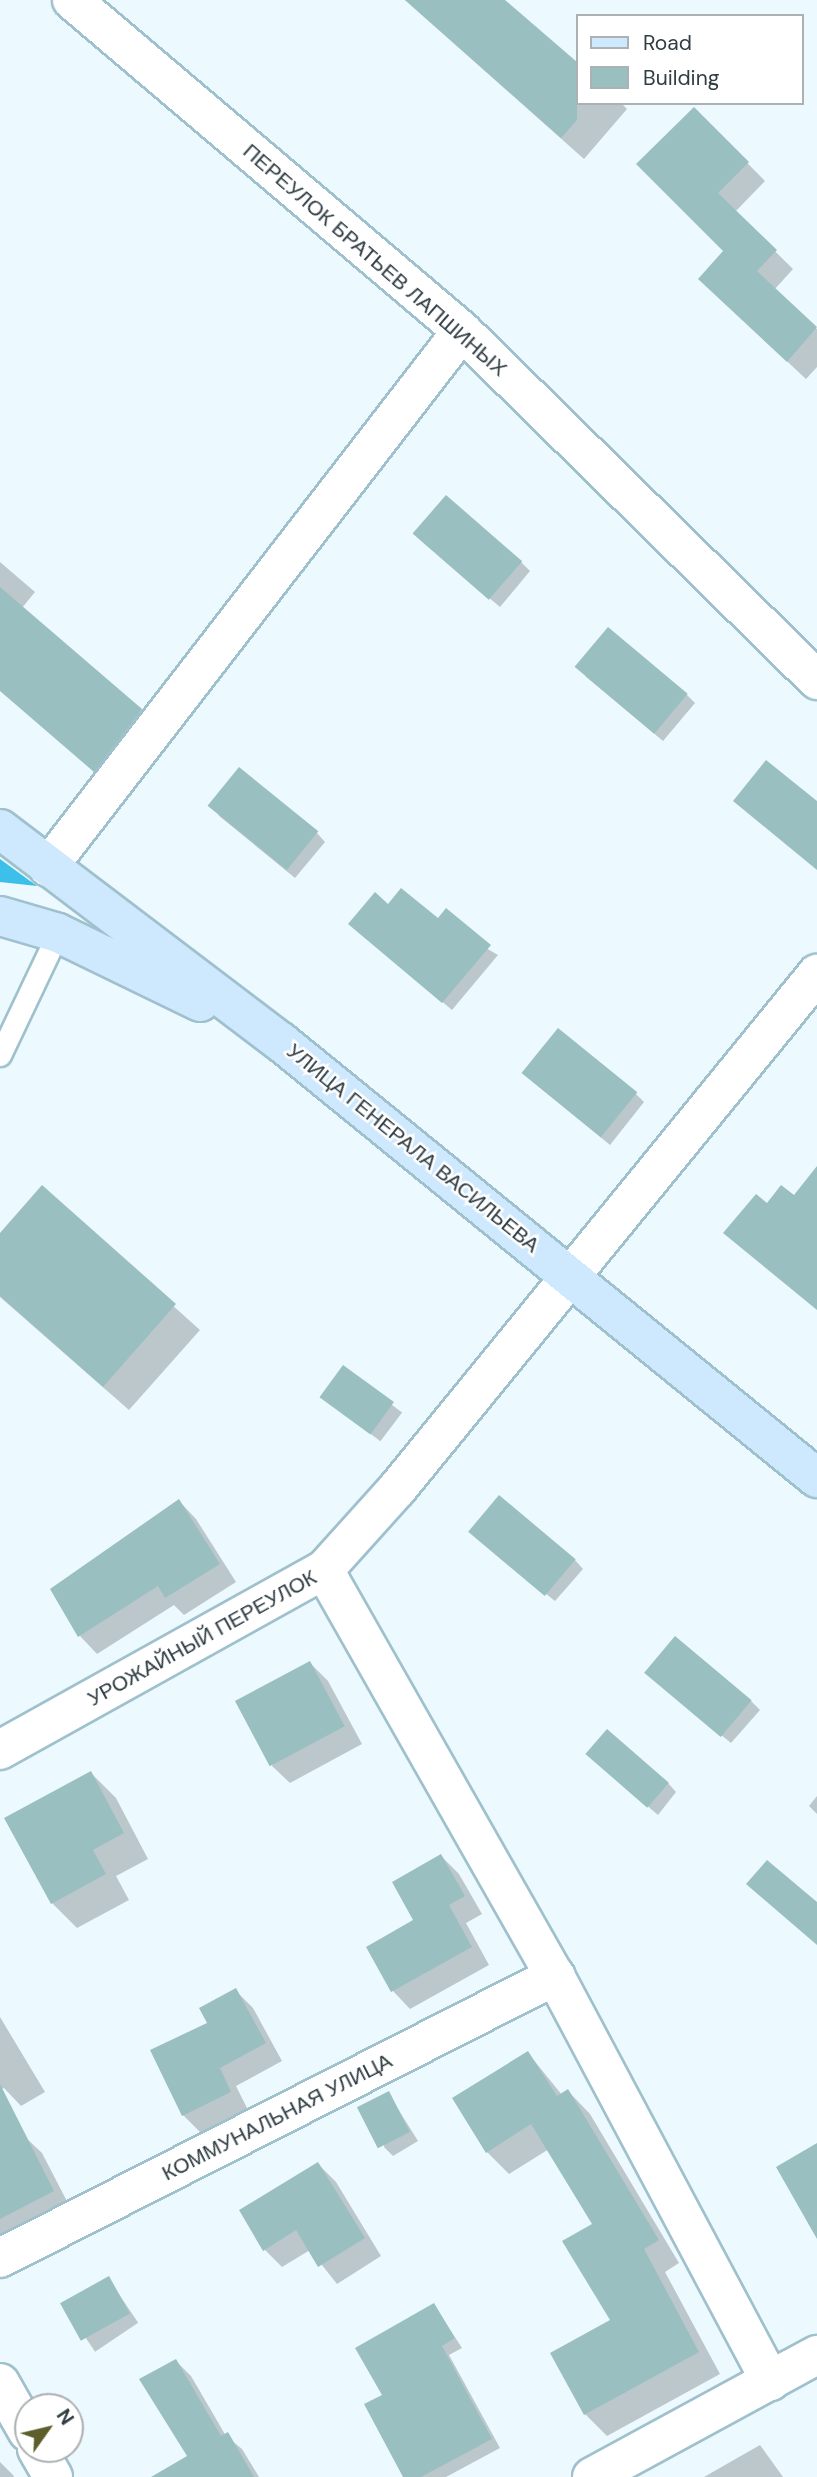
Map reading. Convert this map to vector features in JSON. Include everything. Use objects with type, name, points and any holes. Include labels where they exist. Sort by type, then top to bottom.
[{"type":"main road","name":"УЛИЦА ГЕНЕРАЛА ВАСИЛЬЕВА","points":[[0,829],[281,1042],[569,1273],[817,1478]]},
{"type":"main road","points":[[0,916],[58,933],[281,1042]]},
{"type":"street","name":"ПЕРЕУЛОК БРАТЬЕВ ЛАПШИНЫХ","points":[[95,7],[463,331],[817,680]]},
{"type":"street","points":[[48,867],[463,331]]},
{"type":"street","name":"УРОЖАЙНЫЙ ПЕРЕУЛОК","points":[[0,1750],[324,1570],[397,1489],[569,1273],[817,974]]},
{"type":"street","points":[[324,1570],[555,1976],[771,2381]]},
{"type":"street","name":"КОММУНАЛЬНАЯ УЛИЦА","points":[[0,2258],[555,1976]]},
{"type":"street","points":[[592,2477],[817,2355]]},
{"type":"street","points":[[0,2384],[14,2408]]},
{"type":"lane","points":[[0,1055],[58,933]]},
{"type":"shaded area","points":[[0,859],[37,886],[0,882]]},
{"type":"building","points":[[405,0],[505,0],[576,61],[577,120],[561,138]]},
{"type":"building","points":[[694,107],[749,162],[718,193],[777,250],[757,271],[817,327],[787,362],[698,279],[723,251],[636,164]]},
{"type":"building","points":[[446,495],[522,561],[489,600],[413,533]]},
{"type":"building","points":[[0,587],[142,709],[94,772],[0,691]]},
{"type":"building","points":[[608,627],[688,694],[654,734],[575,667]]},
{"type":"building","points":[[766,760],[817,801],[817,870],[733,801]]},
{"type":"building","points":[[239,767],[318,831],[287,870],[208,806]]},
{"type":"building","points":[[401,888],[438,918],[446,908],[491,945],[442,1003],[348,924],[375,892],[388,904]]},
{"type":"building","points":[[558,1028],[637,1092],[601,1137],[521,1073]]},
{"type":"building","points":[[817,1166],[817,1310],[723,1233],[756,1194],[767,1203],[781,1185],[794,1195]]},
{"type":"building","points":[[42,1185],[176,1304],[103,1387],[0,1296],[0,1233]]},
{"type":"building","points":[[343,1365],[394,1402],[370,1434],[319,1397]]},
{"type":"building","points":[[499,1495],[576,1559],[545,1596],[468,1532]]},
{"type":"building","points":[[179,1499],[220,1564],[165,1598],[158,1586],[78,1637],[50,1589]]},
{"type":"building","points":[[675,1636],[752,1700],[721,1737],[644,1673]]},
{"type":"building","points":[[310,1661],[345,1726],[270,1766],[235,1701]]},
{"type":"building","points":[[607,1729],[669,1783],[647,1808],[585,1754]]},
{"type":"building","points":[[91,1771],[124,1833],[93,1850],[106,1874],[51,1904],[4,1818]]},
{"type":"building","points":[[441,1854],[465,1896],[449,1905],[472,1947],[391,1992],[366,1947],[413,1920],[392,1882]]},
{"type":"building","points":[[767,1860],[817,1902],[817,1945],[746,1884]]},
{"type":"building","points":[[236,1988],[266,2043],[220,2068],[231,2092],[182,2116],[150,2050],[207,2023],[199,2008]]},
{"type":"building","points":[[528,2051],[557,2096],[568,2089],[659,2240],[644,2249],[699,2352],[584,2415],[550,2353],[610,2320],[562,2241],[592,2224],[531,2124],[486,2153],[452,2098]]},
{"type":"building","points":[[0,2084],[54,2191],[0,2219]]},
{"type":"building","points":[[389,2091],[410,2132],[378,2148],[357,2107]]},
{"type":"building","points":[[817,2143],[817,2239],[776,2167]]},
{"type":"building","points":[[318,2162],[365,2238],[318,2267],[296,2230],[263,2251],[239,2210]]},
{"type":"building","points":[[109,2276],[130,2314],[81,2341],[60,2303]]},
{"type":"building","points":[[434,2303],[455,2338],[442,2346],[492,2439],[421,2477],[403,2477],[364,2404],[382,2395],[355,2348]]},
{"type":"building","points":[[176,2359],[221,2436],[228,2432],[254,2477],[151,2477],[187,2456],[139,2379]]}]
